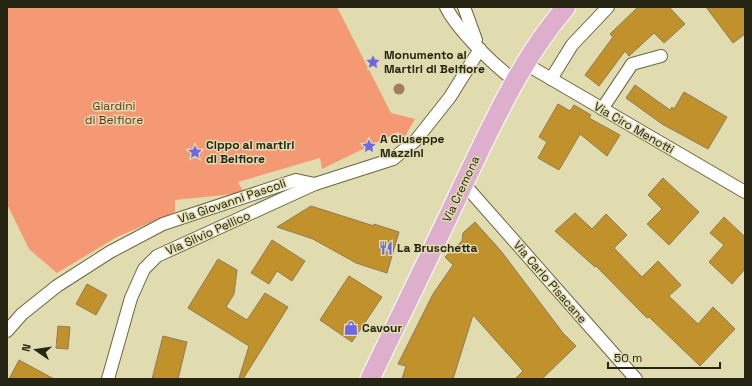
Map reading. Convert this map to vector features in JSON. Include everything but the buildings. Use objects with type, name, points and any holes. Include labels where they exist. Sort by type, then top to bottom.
[{"type":"main road","name":"Via Cremona","points":[[370,379],[524,63],[544,34],[566,7]]},
{"type":"street","points":[[464,7],[464,11],[480,49]]},
{"type":"street","points":[[552,79],[572,45],[608,7]]},
{"type":"street","points":[[447,10],[480,49],[503,72],[515,81]]},
{"type":"street","name":"Via Giovanni Pascoli","points":[[7,331],[22,314],[57,286],[110,252],[163,224],[296,180],[315,184],[393,159],[416,140],[450,97],[480,49]]},
{"type":"street","points":[[602,109],[632,64],[661,56]]},
{"type":"street","name":"Via Ciro Menotti","points":[[524,63],[745,192]]},
{"type":"street","name":"Via Silvio Pellico","points":[[108,379],[131,298],[144,269],[157,256],[315,184]]},
{"type":"street","name":"Via Carlo Pisacane","points":[[464,184],[636,379]]},
{"type":"green space","name":"Giardini di Belfiore","points":[[7,7],[337,7],[391,113],[415,119],[403,140],[398,132],[322,169],[320,158],[238,182],[244,193],[175,200],[175,212],[117,237],[57,273],[29,249],[7,204]]},
{"type":"place","name":"Monumento ai Martiri di Belfiore","points":[[373,62]]},
{"type":"place","name":"A Giuseppe Mazzini","points":[[369,146]]},
{"type":"place","name":"Cippo ai martiri di Belfiore","points":[[195,152]]},
{"type":"place","name":"La Bruschetta","points":[[386,248]]},
{"type":"place","name":"Cavour","points":[[351,328]]}]
